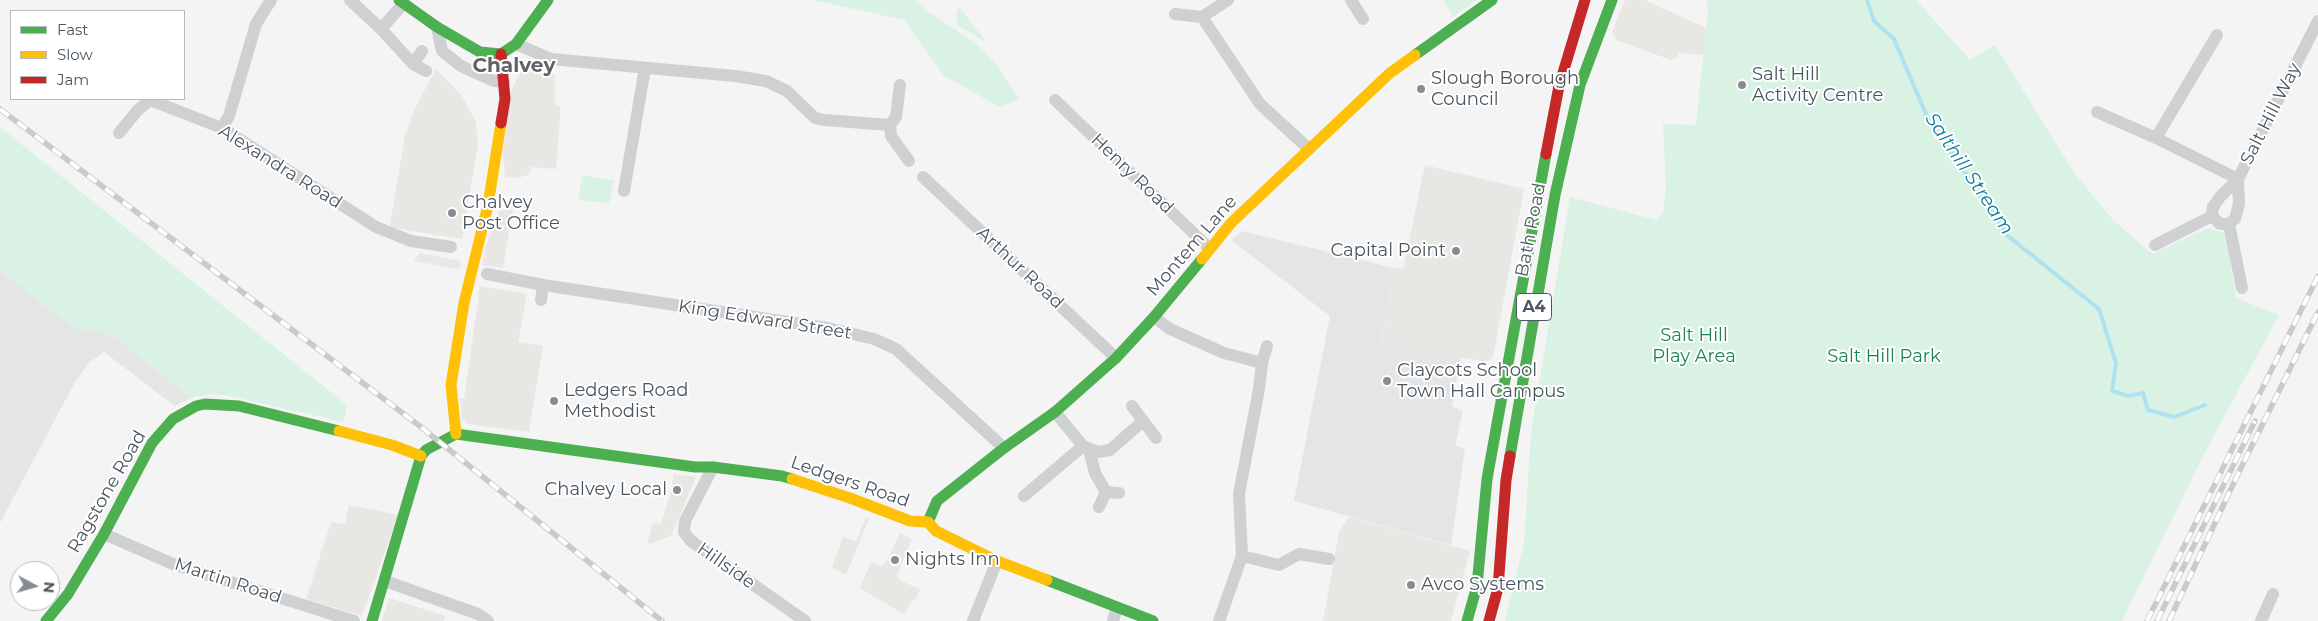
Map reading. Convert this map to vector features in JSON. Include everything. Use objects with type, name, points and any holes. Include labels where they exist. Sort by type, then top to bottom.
[{"type":"main road","points":[[402,2],[437,27],[480,52],[501,54],[516,44],[548,0]]},
{"type":"main road","name":"Montem Lane","points":[[928,522],[937,501],[1004,448],[1055,412],[1116,358],[1154,317],[1209,248],[1250,205],[1390,73],[1492,0]]},
{"type":"main road","name":"Bath Road","points":[[1468,621],[1477,586],[1487,479],[1559,86],[1585,0]]},
{"type":"main road","points":[[1591,0],[1612,0]]},
{"type":"main road","name":"Bath Road","points":[[1489,621],[1498,588],[1506,480],[1555,195],[1580,85],[1612,0]]},
{"type":"main road","points":[[372,621],[386,581],[421,456],[426,450],[456,434],[451,384],[470,272],[488,205],[505,99],[501,54]]},
{"type":"main road","name":"Ragstone Road","points":[[46,621],[68,594],[104,534],[152,443],[173,419],[196,406],[205,404],[239,406],[392,445],[421,456]]},
{"type":"main road","name":"Ledgers Road","points":[[456,434],[695,467],[713,467],[782,476],[850,498],[910,521],[928,522],[936,531],[997,561],[1153,621]]},
{"type":"street","points":[[222,128],[229,116],[256,24],[272,0]]},
{"type":"street","points":[[350,0],[381,29],[413,64],[426,71]]},
{"type":"street","points":[[1175,14],[1202,17],[1228,0]]},
{"type":"street","points":[[1350,0],[1363,19]]},
{"type":"street","points":[[381,29],[402,2]]},
{"type":"street","points":[[1202,17],[1260,104],[1309,149]]},
{"type":"street","name":"Salt Hill Way","points":[[2212,216],[2213,207],[2220,197],[2238,179],[2318,21]]},
{"type":"street","points":[[437,27],[442,51],[462,66],[494,81],[504,82]]},
{"type":"street","points":[[2156,138],[2217,35]]},
{"type":"street","points":[[516,44],[551,59],[735,76],[766,81],[787,91],[815,118],[890,125]]},
{"type":"street","points":[[413,64],[422,51]]},
{"type":"street","points":[[624,191],[645,68]]},
{"type":"street","points":[[900,85],[896,117],[890,125],[891,136],[909,161]]},
{"type":"street","name":"Alexandra Road","points":[[119,133],[136,111],[150,100],[222,128],[376,227],[411,241],[451,247]]},
{"type":"street","name":"Henry Road","points":[[1054,100],[1209,248]]},
{"type":"street","points":[[2097,112],[2156,138],[2238,179]]},
{"type":"street","name":"Arthur Road","points":[[923,177],[1116,358]]},
{"type":"street","name":"Salt Hill Way","points":[[2229,224],[2235,219],[2239,204],[2238,179]]},
{"type":"street","points":[[2155,245],[2212,216],[2220,224],[2229,224],[2242,288]]},
{"type":"street","name":"King Edward Street","points":[[487,274],[544,285],[828,328],[874,339],[896,349],[1004,448]]},
{"type":"street","points":[[540,300],[544,285]]},
{"type":"street","points":[[1154,317],[1170,329],[1224,353],[1262,363]]},
{"type":"street","points":[[1219,621],[1242,556],[1239,494],[1259,389],[1262,363],[1267,346]]},
{"type":"street","points":[[1132,406],[1156,438]]},
{"type":"street","points":[[1055,412],[1086,447],[1095,473],[1113,492],[1099,507]]},
{"type":"street","points":[[1086,447],[1098,452],[1110,450],[1143,421]]},
{"type":"street","points":[[1024,496],[1086,447]]},
{"type":"street","name":"Hillside","points":[[713,467],[685,521],[684,532],[691,541],[805,621]]},
{"type":"street","name":"Martin Road","points":[[104,534],[173,564],[354,621]]},
{"type":"street","points":[[1242,556],[1279,565],[1299,554],[1329,559]]},
{"type":"street","points":[[973,621],[997,561]]},
{"type":"street","points":[[386,581],[478,614],[488,621]]},
{"type":"street","points":[[2261,621],[2273,594]]},
{"type":"street","points":[[1112,621],[1117,608]]},
{"type":"shaded area","points":[[1625,0],[1645,0],[1706,28],[1704,55],[1678,53],[1677,58],[1671,60],[1616,40],[1612,32]]},
{"type":"shaded area","points":[[529,68],[550,71],[555,75],[555,104],[560,107],[556,169],[531,167],[530,174],[518,178],[505,177],[503,152],[511,91],[520,73]]},
{"type":"shaded area","points":[[436,69],[462,96],[476,122],[478,144],[462,239],[393,228],[390,225],[405,136],[414,110]]},
{"type":"shaded area","points":[[1425,165],[1524,189],[1493,358],[1486,362],[1381,342],[1394,268],[1403,269]]},
{"type":"shaded area","points":[[513,209],[503,268],[482,265],[486,245],[499,211]]},
{"type":"shaded area","name":"Claycots School Town Hall Campus","points":[[1242,231],[1394,268],[1381,342],[1461,356],[1452,406],[1463,411],[1455,445],[1465,449],[1451,545],[1294,501],[1330,316],[1231,240]]},
{"type":"shaded area","points":[[419,253],[461,261],[459,269],[414,261]]},
{"type":"shaded area","points":[[0,270],[74,328],[94,329],[115,337],[191,398],[175,406],[104,352],[89,363],[75,382],[0,523]]},
{"type":"shaded area","points":[[480,286],[527,294],[518,342],[543,346],[529,432],[467,424],[462,419],[460,399],[464,399]]},
{"type":"shaded area","points":[[674,474],[696,477],[671,536],[647,545],[653,523],[661,524]]},
{"type":"shaded area","points":[[349,505],[398,515],[362,616],[306,599],[331,522],[345,524]]},
{"type":"shaded area","points":[[1349,517],[1470,551],[1451,621],[1323,621],[1339,532]]},
{"type":"shaded area","points":[[866,518],[869,519],[846,575],[832,567],[843,537],[856,541]]},
{"type":"shaded area","points":[[900,533],[912,539],[897,575],[901,581],[920,589],[915,601],[912,600],[904,614],[860,588],[871,562],[881,566],[886,562]]},
{"type":"shaded area","points":[[389,598],[445,616],[443,621],[382,621]]},
{"type":"green space","points":[[813,0],[917,0],[929,12],[984,51],[996,64],[1019,99],[1000,107],[944,76],[904,20]]},
{"type":"green space","points":[[1443,0],[1477,0],[1453,17]]},
{"type":"green space","name":"Salt Hill Park","points":[[1707,0],[1916,0],[1970,60],[1995,45],[2075,174],[2114,221],[2150,252],[2153,254],[2208,228],[2226,234],[2236,298],[2279,315],[2203,456],[2122,621],[1505,621],[1524,543],[1531,432],[1570,197],[1656,220],[1663,213],[1666,190],[1663,124],[1696,125],[1708,9]]},
{"type":"green space","points":[[960,8],[987,43],[957,25],[956,11]]},
{"type":"green space","points":[[0,127],[347,405],[344,422],[229,396],[211,394],[191,398],[115,337],[94,329],[74,328],[0,270]]},
{"type":"green space","points":[[583,175],[614,181],[609,203],[578,200]]},
{"type":"waterway","name":"Salthill Stream","points":[[1867,0],[1874,21],[1894,39],[1928,119],[2008,236],[2099,309],[2116,363],[2112,391],[2128,396],[2143,393],[2148,410],[2174,417],[2205,405]]},
{"type":"railway","points":[[0,109],[421,427],[662,621]]},
{"type":"railway","points":[[2147,621],[2318,276]]},
{"type":"railway","points":[[2169,621],[2238,474],[2318,312]]},
{"type":"railway","points":[[2157,621],[2255,421]]},
{"type":"traffic: fast","points":[[399,0],[437,27],[480,52],[501,54]]},
{"type":"traffic: fast","points":[[501,54],[516,44],[548,0]]},
{"type":"traffic: fast","points":[[1415,55],[1492,0]]},
{"type":"traffic: fast","points":[[1510,456],[1555,195],[1580,85],[1612,0]]},
{"type":"traffic: fast","points":[[1467,621],[1477,586],[1487,479],[1546,154]]},
{"type":"traffic: fast","points":[[928,522],[937,501],[1004,448],[1055,412],[1116,358],[1154,317],[1202,259]]},
{"type":"traffic: fast","points":[[46,621],[68,594],[104,534],[152,443],[173,419],[196,406],[205,404],[239,406],[339,431]]},
{"type":"traffic: fast","points":[[456,434],[695,467],[713,467],[782,476],[792,479]]},
{"type":"traffic: fast","points":[[372,621],[421,456],[426,450],[456,434]]},
{"type":"traffic: fast","points":[[1047,580],[1153,621]]},
{"type":"traffic: slow","points":[[1202,259],[1231,223],[1390,73],[1415,55]]},
{"type":"traffic: slow","points":[[456,434],[451,385],[464,303],[488,205],[501,123]]},
{"type":"traffic: slow","points":[[339,431],[392,445],[421,456]]},
{"type":"traffic: slow","points":[[792,479],[850,498],[910,521],[928,522],[936,531],[997,561],[1047,580]]},
{"type":"traffic: jam","points":[[1546,154],[1559,86],[1585,0]]},
{"type":"traffic: jam","points":[[501,54],[505,99],[501,123]]},
{"type":"traffic: jam","points":[[1489,621],[1498,588],[1506,480],[1510,456]]},
{"type":"place","name":"Salt Hill Activity Centre","points":[[1742,85]]},
{"type":"place","name":"Slough Borough Council","points":[[1421,89]]},
{"type":"place","name":"Chalvey Post Office","points":[[452,213]]},
{"type":"place","name":"Capital Point","points":[[1456,251]]},
{"type":"place","name":"Claycots School Town Hall Campus","points":[[1387,381]]},
{"type":"place","name":"Ledgers Road Methodist","points":[[554,401]]},
{"type":"place","name":"Chalvey Local","points":[[677,490]]},
{"type":"place","name":"Nights Inn","points":[[895,560]]},
{"type":"place","name":"Avco Systems","points":[[1411,585]]},
{"type":"district","name":"Chalvey","points":[[514,66]]},
{"type":"park label","name":"Salt Hill Play Area","points":[[1694,346]]}]
